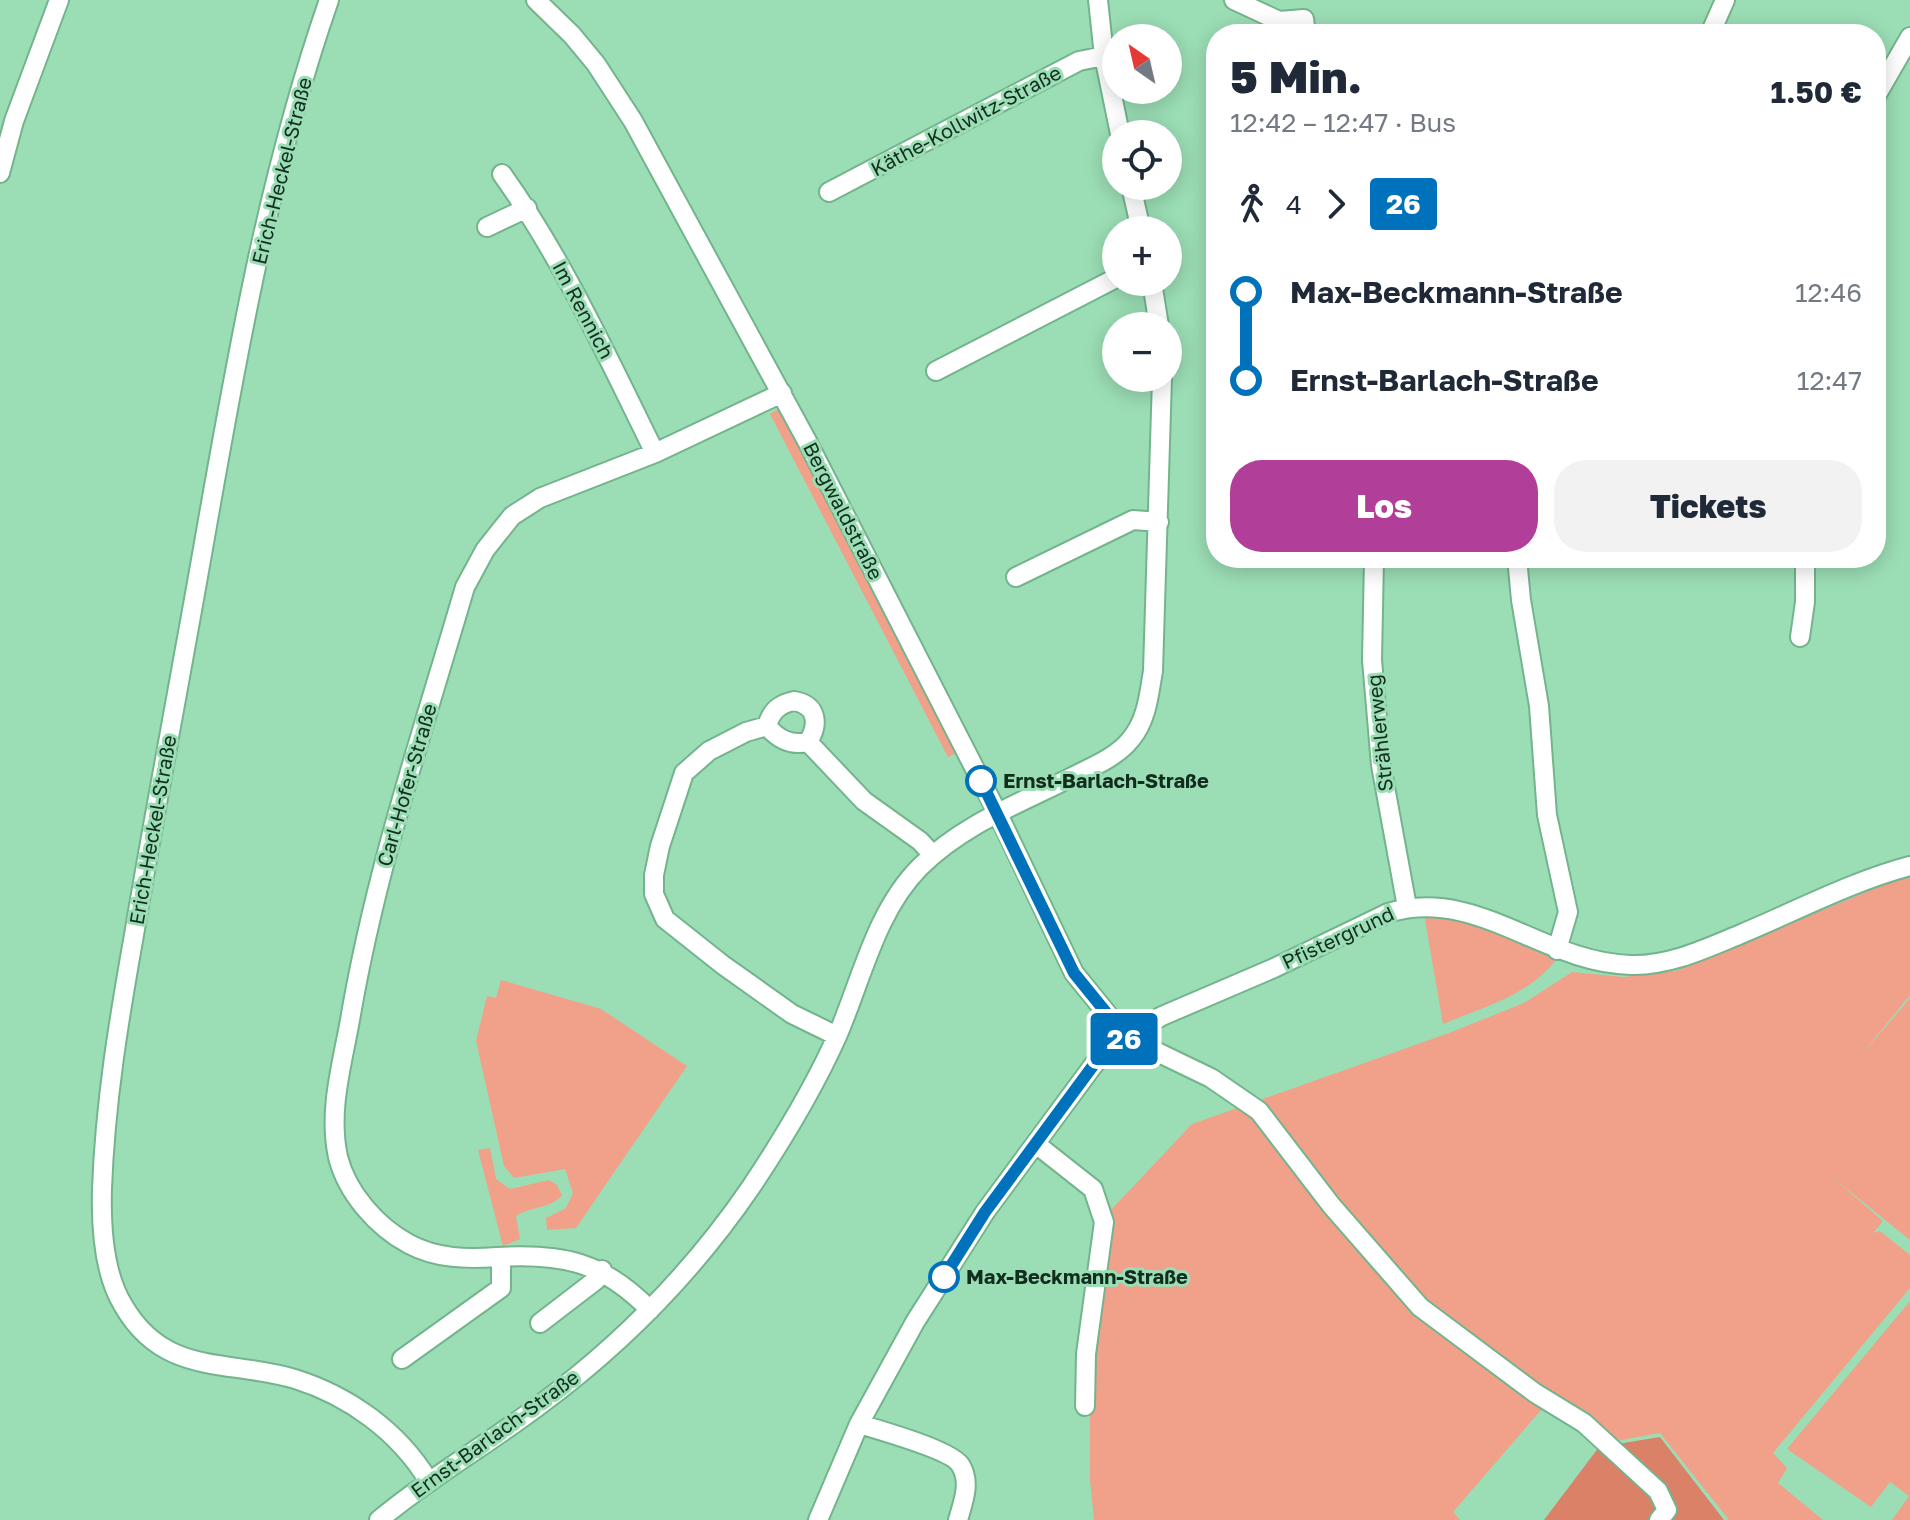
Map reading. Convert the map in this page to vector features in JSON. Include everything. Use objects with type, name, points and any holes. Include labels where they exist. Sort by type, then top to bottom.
[{"type":"street","points":[[0,173],[7,119],[59,0]]},
{"type":"street","name":"Erich-Heckel-Straße","points":[[329,0],[267,211],[114,1051],[102,1191],[113,1283],[133,1321],[153,1344],[191,1361],[295,1379],[343,1400],[375,1420],[415,1458],[428,1480]]},
{"type":"street","name":"Bergwaldstraße","points":[[536,0],[596,64],[633,121],[782,393],[998,814],[1074,973],[1126,1037]]},
{"type":"street","points":[[1098,0],[1102,37]]},
{"type":"street","points":[[1234,0],[1292,24]]},
{"type":"street","points":[[1300,0],[1304,24]]},
{"type":"street","points":[[1714,24],[1725,0]]},
{"type":"street","points":[[1886,79],[1910,37]]},
{"type":"street","name":"Käthe-Kollwitz-Straße","points":[[829,192],[1079,61],[1102,56]]},
{"type":"street","name":"Im Rennich","points":[[502,174],[527,208],[573,288],[655,453]]},
{"type":"street","points":[[487,227],[527,208]]},
{"type":"street","points":[[936,371],[1102,285]]},
{"type":"street","points":[[998,814],[1107,759],[1131,739],[1141,723],[1153,671],[1162,392]]},
{"type":"street","name":"Carl-Hofer-Straße","points":[[650,1310],[602,1270],[560,1258],[450,1258],[409,1244],[380,1223],[346,1178],[339,1158],[335,1099],[385,853],[465,587],[485,550],[512,516],[540,498],[655,453],[782,393]]},
{"type":"street","points":[[1016,577],[1133,520],[1159,522]]},
{"type":"street","name":"Strählerweg","points":[[1374,568],[1372,660],[1381,765],[1407,907]]},
{"type":"street","points":[[1518,568],[1539,706],[1547,815],[1568,912],[1557,950]]},
{"type":"street","points":[[1800,637],[1805,602],[1805,568]]},
{"type":"street","points":[[767,726],[776,708],[794,701],[802,703],[811,709],[816,719],[808,742]]},
{"type":"street","points":[[767,726],[787,742],[808,742],[864,801],[920,841],[932,854]]},
{"type":"street","points":[[767,726],[746,732],[709,751],[684,773],[660,846],[654,894],[665,919],[723,965],[792,1014],[837,1036]]},
{"type":"street","name":"Ernst-Barlach-Straße","points":[[379,1520],[428,1480],[538,1406],[587,1367],[650,1310],[713,1239],[752,1184],[837,1036],[891,906],[913,874],[932,854],[978,822],[998,814]]},
{"type":"street","name":"Pfistergrund","points":[[1126,1037],[1162,1016],[1274,968],[1378,917],[1407,907],[1438,905],[1473,912],[1557,950],[1601,962],[1635,965],[1690,955],[1910,866]]},
{"type":"street","points":[[818,1520],[859,1424],[915,1322],[985,1212],[1095,1063],[1126,1037],[1211,1078],[1259,1111],[1331,1205],[1420,1307],[1535,1393],[1584,1423],[1658,1491],[1663,1515]]},
{"type":"street","points":[[1036,1144],[1093,1189],[1104,1222],[1086,1354],[1085,1406]]},
{"type":"street","points":[[402,1359],[501,1288],[501,1257]]},
{"type":"street","points":[[540,1323],[596,1280],[602,1270]]},
{"type":"street","points":[[859,1424],[955,1457],[964,1473],[966,1489],[958,1520]]},
{"type":"shaded area","points":[[780,408],[957,753],[948,757],[770,414]]},
{"type":"shaded area","points":[[1910,874],[1910,995],[1857,1060],[1910,998],[1910,1240],[1833,1178],[1883,1221],[1873,1233],[1880,1231],[1910,1255],[1910,1288],[1773,1453],[1787,1468],[1778,1483],[1823,1520],[1729,1520],[1660,1433],[1600,1444],[1578,1426],[1541,1410],[1453,1512],[1460,1520],[1094,1520],[1090,1480],[1090,1351],[1111,1210],[1192,1124],[1449,1033],[1524,1003],[1572,972],[1624,977],[1675,971]]},
{"type":"shaded area","points":[[1424,914],[1475,924],[1557,958],[1534,982],[1520,991],[1443,1024]]},
{"type":"shaded area","points":[[501,980],[601,1009],[687,1066],[576,1228],[547,1230],[546,1218],[566,1208],[573,1193],[565,1169],[514,1178],[504,1166],[476,1041],[487,996],[496,998]]},
{"type":"shaded area","points":[[490,1148],[496,1179],[510,1189],[549,1180],[557,1185],[562,1195],[552,1203],[516,1216],[520,1239],[503,1246],[478,1150]]},
{"type":"shaded area","points":[[1910,1301],[1910,1520],[1892,1520],[1909,1496],[1890,1482],[1871,1507],[1787,1449]]},
{"type":"shaded area","points":[[1660,1437],[1724,1520],[1544,1520],[1599,1447]]},
{"type":"bus line","name":"26","points":[[944,1277],[985,1212],[1095,1063],[1126,1037],[1074,973],[981,781]]},
{"type":"place","name":"Ernst-Barlach-Straße","points":[[981,781]]},
{"type":"place","name":"Max-Beckmann-Straße","points":[[944,1277]]}]
